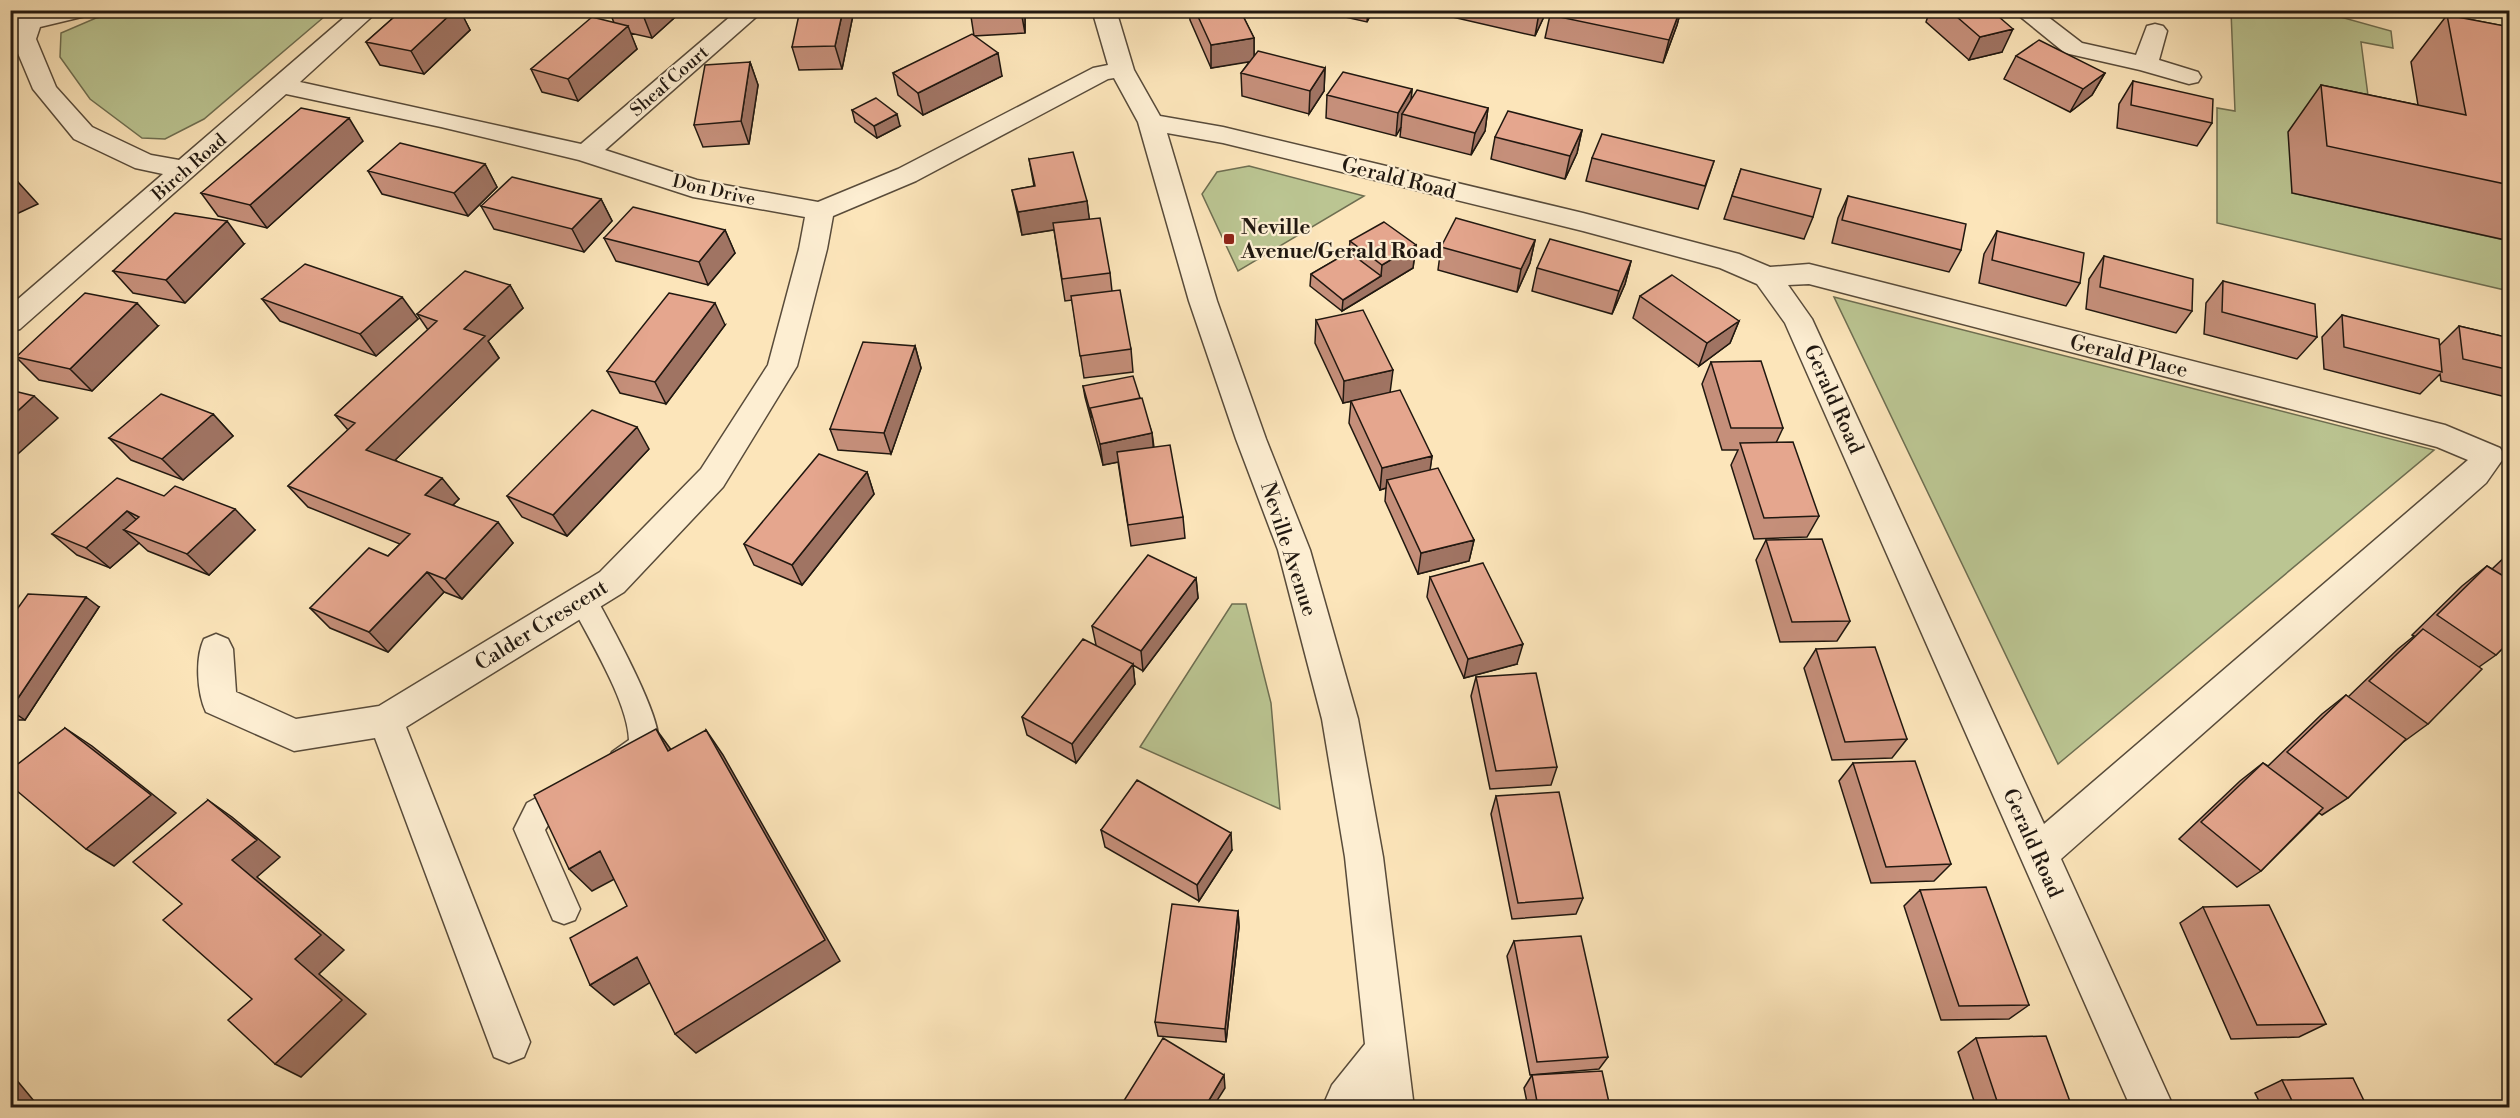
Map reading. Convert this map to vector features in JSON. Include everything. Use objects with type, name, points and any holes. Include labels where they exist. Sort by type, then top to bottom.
[{"type":"street","points":[[82,10],[20,24],[45,89],[83,133],[144,162],[185,170]]},
{"type":"street","name":"Birch Road","points":[[10,322],[368,10]]},
{"type":"street","name":"Sheaf Court","points":[[586,153],[688,63],[753,10]]},
{"type":"street","name":"Neville Avenue","points":[[1104,10],[1122,70],[1151,122],[1203,301],[1251,439],[1294,550],[1340,719],[1364,857],[1393,1107]]},
{"type":"street","points":[[2023,10],[2074,48],[2146,64],[2189,77]]},
{"type":"street","points":[[2146,64],[2155,31]]},
{"type":"street","points":[[820,211],[906,176],[1102,73],[1122,70]]},
{"type":"street","name":"Don Drive","points":[[283,86],[441,119],[586,153],[693,188],[820,211]]},
{"type":"street","name":"Gerald Road","points":[[1151,122],[1223,135],[1583,222],[1729,261],[1767,277],[1798,320],[2153,1107]]},
{"type":"street","name":"Calder Crescent","points":[[216,649],[219,701],[294,735],[386,721],[612,582],[712,478],[782,366],[813,249],[820,211]]},
{"type":"street","name":"Gerald Place","points":[[1767,277],[1809,274],[2445,437],[2499,456]]},
{"type":"street","name":"Gerald Place","points":[[2038,855],[2084,812],[2475,474],[2499,456]]},
{"type":"street","points":[[386,721],[509,1042]]},
{"type":"street","points":[[1343,1107],[1385,1052]]},
{"type":"lane","points":[[564,909],[529,829],[538,813],[639,752],[645,738],[634,703],[583,600]]},
{"type":"green space","points":[[130,10],[331,11],[204,119],[165,139],[142,138],[90,99],[60,57],[61,33],[96,18]]},
{"type":"green space","points":[[2231,11],[2319,11],[2391,31],[2393,48],[2361,42],[2369,103],[2292,193],[2509,241],[2509,291],[2217,223],[2217,108],[2235,111]]},
{"type":"green space","points":[[1249,166],[1364,196],[1238,271],[1202,194],[1217,172]]},
{"type":"green space","points":[[1834,297],[2434,450],[2058,764]]},
{"type":"green space","points":[[1232,604],[1246,604],[1271,703],[1280,809],[1140,747]]},
{"type":"building","points":[[402,10],[455,10],[411,51],[366,42]]},
{"type":"building","points":[[624,10],[648,10],[643,15]]},
{"type":"building","points":[[800,10],[843,10],[835,46],[792,47]]},
{"type":"building","points":[[970,10],[1021,10],[1021,11],[970,13]]},
{"type":"building","points":[[1195,10],[1240,10],[1254,38],[1211,45]]},
{"type":"building","points":[[1552,10],[1680,10],[1669,40],[1550,15]]},
{"type":"building","points":[[1949,10],[1991,10],[2013,29],[1980,37]]},
{"type":"building","points":[[2447,15],[2510,27],[2510,185],[2327,146],[2321,85],[2466,115]]},
{"type":"building","points":[[592,17],[628,26],[568,79],[531,69]]},
{"type":"building","points":[[972,34],[998,53],[918,93],[893,73]]},
{"type":"building","points":[[2039,40],[2105,73],[2083,89],[2016,56]]},
{"type":"building","points":[[1258,51],[1325,68],[1310,91],[1241,73]]},
{"type":"building","points":[[750,62],[741,121],[694,125],[705,65]]},
{"type":"building","points":[[1343,72],[1412,89],[1398,113],[1327,95]]},
{"type":"building","points":[[2133,81],[2213,99],[2212,123],[2131,105]]},
{"type":"building","points":[[1417,90],[1488,108],[1475,133],[1402,114]]},
{"type":"building","points":[[876,98],[897,114],[874,126],[852,110]]},
{"type":"building","points":[[301,108],[349,118],[250,205],[201,193]]},
{"type":"building","points":[[1508,111],[1582,130],[1570,156],[1495,137]]},
{"type":"building","points":[[1602,134],[1714,161],[1705,186],[1592,158]]},
{"type":"building","points":[[400,143],[485,164],[454,193],[368,171]]},
{"type":"building","points":[[1073,152],[1087,201],[1018,212],[1012,190],[1035,186],[1029,159]]},
{"type":"building","points":[[1741,169],[1821,189],[1813,217],[1732,196]]},
{"type":"building","points":[[10,174],[18,182],[10,185]]},
{"type":"building","points":[[512,177],[601,199],[572,229],[481,206]]},
{"type":"building","points":[[1848,196],[1966,224],[1961,250],[1842,220]]},
{"type":"building","points":[[633,207],[725,230],[699,262],[604,238]]},
{"type":"building","points":[[175,213],[227,221],[166,280],[113,271]]},
{"type":"building","points":[[1100,218],[1110,273],[1062,279],[1053,223]]},
{"type":"building","points":[[1456,218],[1535,240],[1521,269],[1441,247]]},
{"type":"building","points":[[1384,222],[1416,245],[1382,265],[1350,241]]},
{"type":"building","points":[[1997,231],[2084,253],[2080,283],[1992,260]]},
{"type":"building","points":[[1550,239],[1631,261],[1619,291],[1537,268]]},
{"type":"building","points":[[1349,252],[1381,276],[1343,300],[1311,274]]},
{"type":"building","points":[[2104,256],[2193,279],[2192,311],[2100,287]]},
{"type":"building","points":[[305,264],[402,297],[360,334],[262,299]]},
{"type":"building","points":[[465,271],[510,285],[464,329],[485,336],[366,450],[442,478],[425,495],[498,522],[445,579],[427,572],[369,632],[310,608],[369,548],[388,556],[410,534],[288,486],[355,423],[335,415],[437,321],[417,314]]},
{"type":"building","points":[[1672,275],[1739,321],[1707,343],[1640,296]]},
{"type":"building","points":[[2223,281],[2315,304],[2317,337],[2222,312]]},
{"type":"building","points":[[1120,290],[1131,349],[1080,356],[1071,296]]},
{"type":"building","points":[[85,293],[137,303],[70,369],[16,357]]},
{"type":"building","points":[[669,293],[715,303],[655,382],[607,371]]},
{"type":"building","points":[[1363,310],[1393,370],[1344,381],[1316,320]]},
{"type":"building","points":[[2342,315],[2439,339],[2442,372],[2344,347]]},
{"type":"building","points":[[2459,326],[2510,338],[2510,370],[2463,359]]},
{"type":"building","points":[[863,342],[915,346],[884,433],[830,429]]},
{"type":"building","points":[[1761,361],[1783,428],[1731,428],[1711,362]]},
{"type":"building","points":[[1133,376],[1140,398],[1090,408],[1092,418],[1083,386]]},
{"type":"building","points":[[10,390],[34,396],[10,418]]},
{"type":"building","points":[[1400,390],[1432,456],[1382,468],[1351,401]]},
{"type":"building","points":[[161,394],[213,414],[162,459],[109,438]]},
{"type":"building","points":[[1142,398],[1152,433],[1100,444],[1090,408]]},
{"type":"building","points":[[592,410],[637,427],[553,515],[507,496]]},
{"type":"building","points":[[1793,442],[1819,516],[1764,518],[1740,443]]},
{"type":"building","points":[[1170,445],[1183,517],[1128,525],[1117,452]]},
{"type":"building","points":[[819,454],[867,472],[792,565],[744,544]]},
{"type":"building","points":[[1438,468],[1474,540],[1421,553],[1387,480]]},
{"type":"building","points":[[117,478],[164,496],[175,486],[235,509],[187,554],[124,530],[139,517],[127,511],[86,548],[52,534]]},
{"type":"building","points":[[1822,539],[1850,621],[1792,622],[1766,540]]},
{"type":"building","points":[[1148,555],[1196,578],[1141,651],[1092,626]]},
{"type":"building","points":[[1483,563],[1523,644],[1468,659],[1430,577]]},
{"type":"building","points":[[2487,566],[2510,580],[2510,641],[2496,655],[2437,615]]},
{"type":"building","points":[[28,594],[86,597],[10,710],[10,619]]},
{"type":"building","points":[[2423,629],[2482,669],[2428,724],[2369,681]]},
{"type":"building","points":[[1083,639],[1133,664],[1072,744],[1022,717]]},
{"type":"building","points":[[1875,647],[1907,739],[1845,742],[1816,649]]},
{"type":"building","points":[[1536,673],[1557,767],[1496,771],[1476,677]]},
{"type":"building","points":[[2346,695],[2406,739],[2348,798],[2287,752]]},
{"type":"building","points":[[65,728],[151,795],[86,849],[10,785],[10,770]]},
{"type":"building","points":[[656,729],[668,751],[706,730],[825,940],[675,1034],[637,957],[590,985],[570,938],[627,906],[600,851],[569,869],[534,795]]},
{"type":"building","points":[[1915,761],[1951,864],[1886,867],[1853,763]]},
{"type":"building","points":[[2263,763],[2323,808],[2261,871],[2201,822]]},
{"type":"building","points":[[1137,780],[1231,833],[1197,885],[1101,830]]},
{"type":"building","points":[[1559,792],[1583,898],[1518,903],[1496,796]]},
{"type":"building","points":[[208,800],[257,840],[232,860],[321,935],[295,959],[342,1000],[275,1064],[228,1020],[252,999],[163,920],[182,904],[133,862]]},
{"type":"building","points":[[1986,887],[2029,1005],[1959,1006],[1920,890]]},
{"type":"building","points":[[1172,904],[1238,911],[1225,1029],[1155,1022]]},
{"type":"building","points":[[2269,905],[2326,1024],[2257,1025],[2203,907]]},
{"type":"building","points":[[1581,936],[1608,1057],[1537,1062],[1514,941]]},
{"type":"building","points":[[2046,1036],[2072,1107],[1999,1107],[1976,1038]]},
{"type":"building","points":[[1163,1038],[1224,1075],[1205,1107],[1120,1107]]},
{"type":"building","points":[[1602,1071],[1610,1107],[1538,1107],[1532,1075]]},
{"type":"building","points":[[2353,1078],[2367,1107],[2295,1107],[2282,1080]]},
{"type":"place","name":"Neville Avenue/Gerald Road","points":[[1229,239]]}]
